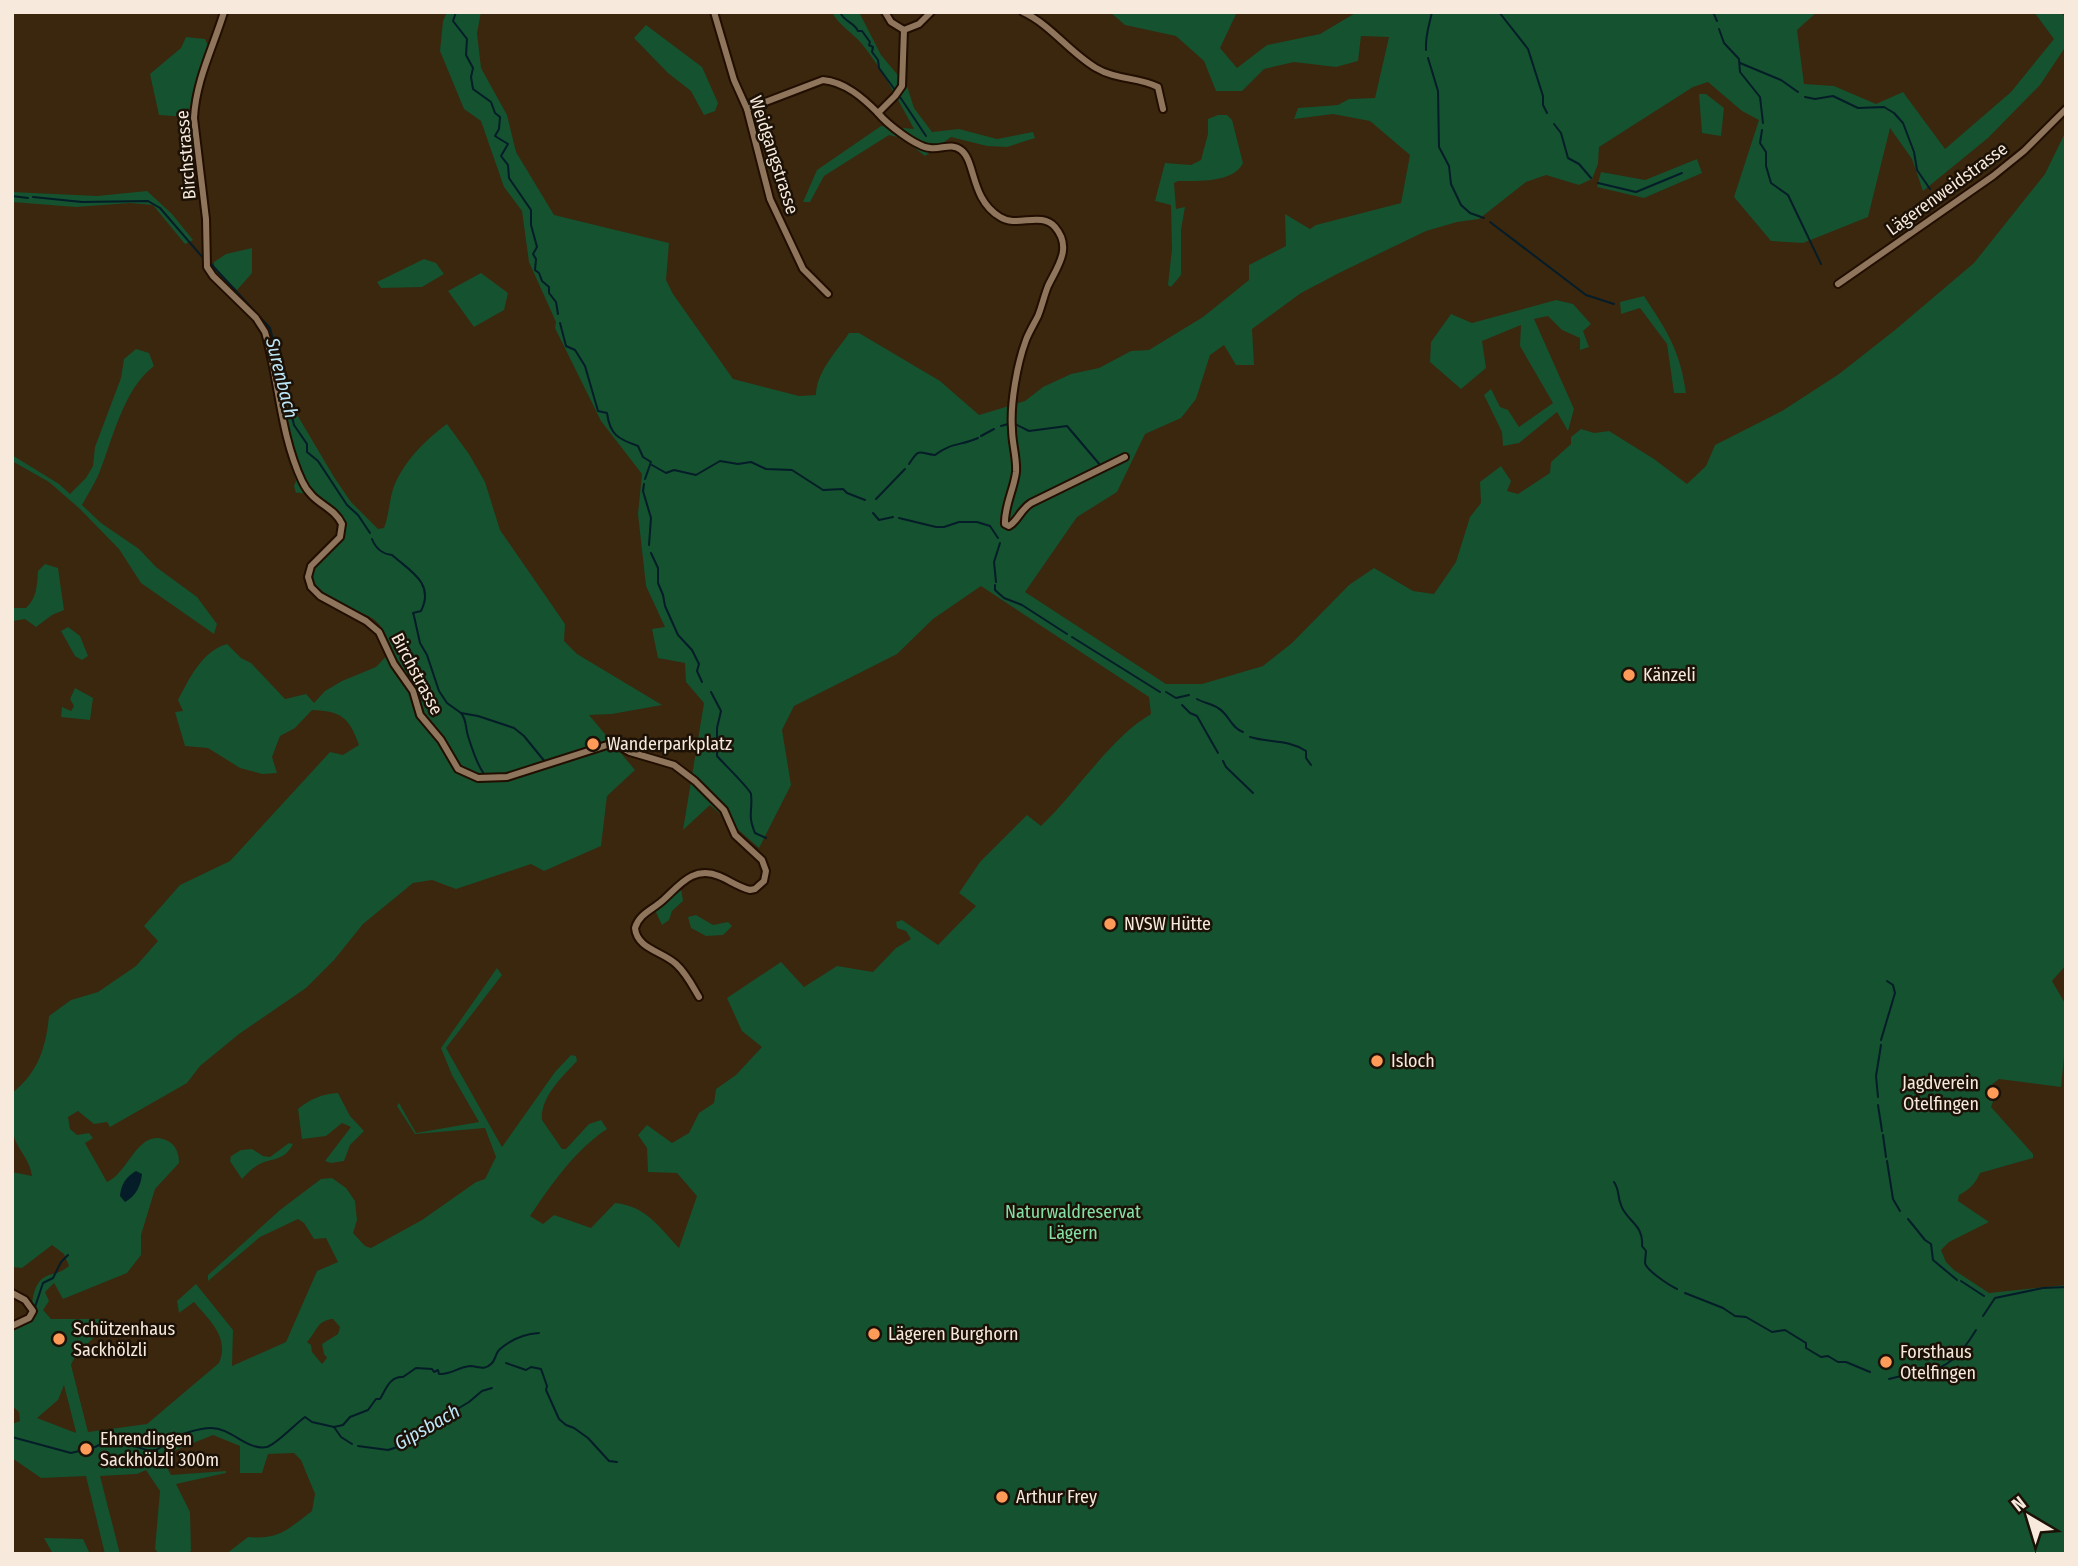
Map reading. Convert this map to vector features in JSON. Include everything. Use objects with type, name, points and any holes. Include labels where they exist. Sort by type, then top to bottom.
[{"type":"street","name":"Birchstrasse","points":[[224,12],[201,75],[194,118],[206,219],[207,267],[256,318],[265,332],[293,460],[308,494],[335,514],[342,524],[338,539],[311,566],[311,587],[324,599],[366,621],[379,632],[395,667],[413,691],[420,715],[441,740],[456,766],[466,774],[485,779],[507,777],[593,748],[619,746],[674,765],[724,810],[735,835],[757,854],[765,866],[764,881],[750,890],[713,874],[690,876],[636,923],[638,940],[678,966],[699,997]]},
{"type":"street","name":"Weidgangstrasse","points":[[714,12],[734,80],[747,109],[770,199],[803,269],[828,294]]},
{"type":"street","points":[[885,12],[894,25],[904,30],[919,24],[931,12]]},
{"type":"street","points":[[1023,12],[1044,24],[1077,55],[1097,68],[1118,77],[1158,87],[1163,109]]},
{"type":"street","points":[[878,113],[902,86],[904,30]]},
{"type":"street","points":[[747,109],[823,80],[835,82],[852,91],[887,123],[926,148],[951,146],[961,150],[967,158],[978,192],[992,211],[1011,222],[1046,221],[1055,227],[1062,239],[1062,260],[1047,289],[1021,356],[1012,412],[1016,473],[1005,516],[1006,525],[1013,524],[1026,506],[1125,457]]},
{"type":"street","name":"Lägerenweidstrasse","points":[[1838,284],[1993,176],[2039,138],[2066,109]]},
{"type":"street","points":[[12,1293],[25,1300],[33,1311],[29,1318],[12,1326]]},
{"type":"green space","name":"Naturwaldreservat Lägern","points":[[447,12],[481,12],[477,33],[481,68],[507,115],[516,152],[554,215],[669,243],[666,280],[733,379],[799,396],[816,395],[819,378],[833,354],[849,333],[859,333],[940,381],[979,415],[1025,401],[1043,387],[1071,374],[1099,368],[1131,351],[1149,350],[1203,317],[1249,280],[1249,265],[1286,246],[1285,214],[1310,229],[1316,225],[1401,203],[1410,155],[1370,121],[1333,114],[1294,119],[1298,108],[1338,105],[1349,99],[1375,98],[1389,37],[1361,36],[1358,61],[1336,67],[1294,62],[1264,69],[1242,91],[1216,91],[1204,61],[1176,36],[1125,25],[1110,12],[1237,12],[1220,48],[1237,68],[1267,45],[1320,34],[1357,12],[1817,12],[1797,30],[1804,84],[1834,86],[1876,104],[1903,92],[1945,149],[2011,92],[2054,39],[2034,12],[2060,12],[2066,18],[2066,46],[2040,85],[1988,138],[1923,191],[1912,159],[1890,128],[1868,217],[1803,243],[1771,241],[1734,197],[1759,120],[1742,111],[1708,82],[1693,87],[1599,147],[1598,164],[1592,179],[1579,185],[1546,175],[1526,182],[1479,219],[1426,231],[1301,293],[1252,329],[1254,365],[1236,365],[1224,345],[1210,355],[1196,399],[1181,418],[1145,434],[1117,492],[1077,517],[1025,592],[1166,684],[1202,684],[1263,666],[1292,643],[1349,585],[1374,568],[1413,591],[1434,594],[1456,562],[1470,517],[1481,503],[1480,482],[1501,466],[1511,481],[1507,491],[1518,494],[1550,473],[1551,462],[1571,444],[1571,437],[1581,429],[1594,433],[1609,431],[1654,459],[1687,484],[1706,466],[1715,445],[1782,411],[1839,374],[1974,263],[2045,174],[2066,131],[2066,965],[2052,981],[2066,1005],[2061,1087],[1999,1079],[1990,1086],[1987,1097],[1994,1099],[1991,1107],[2033,1154],[2033,1158],[1980,1173],[1972,1186],[1959,1195],[1958,1201],[1989,1222],[1949,1242],[1941,1250],[1946,1262],[1954,1270],[1989,1293],[2066,1285],[2066,1554],[226,1554],[248,1537],[268,1537],[289,1528],[312,1511],[315,1494],[301,1460],[294,1453],[268,1454],[262,1473],[240,1473],[240,1446],[213,1435],[161,1456],[171,1475],[226,1471],[176,1484],[190,1512],[191,1551],[185,1554],[159,1554],[155,1549],[160,1491],[146,1470],[137,1474],[100,1476],[120,1554],[105,1554],[86,1476],[41,1478],[12,1458],[12,1424],[20,1421],[19,1412],[12,1406],[12,1327],[29,1319],[36,1288],[43,1278],[69,1266],[64,1254],[52,1245],[22,1268],[12,1267],[12,1172],[32,1176],[13,1135],[12,1093],[28,1077],[39,1059],[49,1016],[71,1000],[98,992],[136,966],[158,941],[144,926],[180,885],[230,861],[330,752],[343,755],[359,745],[352,728],[343,717],[312,710],[295,728],[280,736],[272,757],[277,773],[262,774],[240,768],[208,748],[185,746],[175,712],[183,711],[178,700],[203,659],[227,644],[241,658],[251,663],[285,699],[306,694],[314,703],[325,691],[342,681],[376,667],[392,650],[387,636],[375,621],[334,601],[313,582],[315,562],[337,537],[339,522],[314,498],[296,493],[296,481],[288,458],[291,449],[279,393],[283,391],[351,502],[378,529],[384,528],[393,489],[402,470],[423,445],[447,424],[485,482],[500,530],[565,624],[564,641],[577,654],[662,705],[612,714],[589,715],[635,770],[607,796],[601,846],[544,871],[531,864],[456,889],[432,880],[413,883],[363,924],[334,960],[306,988],[239,1034],[200,1066],[187,1083],[110,1127],[107,1122],[94,1124],[78,1111],[68,1117],[70,1129],[77,1135],[89,1133],[93,1138],[85,1143],[107,1182],[122,1170],[148,1140],[166,1140],[176,1149],[179,1159],[179,1163],[155,1189],[141,1235],[141,1255],[127,1273],[63,1299],[54,1283],[45,1292],[49,1301],[43,1310],[51,1319],[99,1319],[103,1324],[71,1365],[88,1432],[147,1424],[219,1363],[222,1345],[211,1322],[194,1302],[179,1313],[177,1301],[196,1284],[233,1330],[232,1366],[286,1342],[317,1271],[338,1262],[326,1238],[314,1239],[304,1223],[298,1219],[260,1237],[208,1281],[208,1275],[280,1210],[321,1179],[332,1178],[346,1188],[355,1201],[357,1220],[353,1233],[365,1246],[371,1248],[422,1220],[476,1182],[485,1179],[496,1157],[485,1128],[415,1134],[397,1106],[399,1103],[416,1133],[479,1122],[452,1075],[441,1048],[497,968],[502,975],[446,1048],[502,1147],[555,1072],[571,1055],[576,1056],[577,1061],[549,1095],[542,1111],[542,1120],[562,1149],[566,1149],[589,1124],[601,1120],[607,1129],[574,1158],[530,1216],[543,1224],[554,1215],[591,1228],[615,1203],[626,1205],[644,1213],[679,1248],[697,1196],[677,1173],[648,1172],[647,1148],[638,1135],[647,1125],[672,1143],[689,1133],[699,1113],[714,1103],[716,1089],[736,1075],[762,1047],[742,1031],[727,998],[781,962],[804,987],[837,966],[873,972],[896,948],[911,939],[906,931],[897,928],[896,922],[902,920],[938,945],[976,906],[959,893],[980,862],[1027,815],[1041,826],[1107,751],[1151,714],[1149,697],[981,586],[933,619],[897,654],[794,706],[782,730],[791,785],[759,848],[710,805],[683,830],[704,703],[686,682],[685,663],[658,658],[652,629],[665,627],[646,586],[638,514],[642,474],[601,421],[555,328],[556,322],[529,262],[522,211],[504,187],[481,121],[464,109],[440,51],[443,21]],"holes":[[[333,1319],[340,1327],[338,1334],[322,1344],[327,1358],[322,1364],[307,1342],[320,1324]],[[64,1385],[76,1432],[76,1433],[37,1418],[58,1400]]]},
{"type":"green space","points":[[832,12],[859,12],[881,55],[907,86],[914,108],[932,132],[959,129],[997,139],[1033,132],[1035,138],[1007,147],[987,146],[951,137],[925,156],[902,138],[889,135],[824,176],[810,202],[803,202],[817,170],[881,126],[914,129],[870,54]]},
{"type":"green space","points":[[646,25],[702,67],[718,103],[715,111],[704,115],[691,91],[668,73],[634,38]]},
{"type":"green space","points":[[186,37],[205,39],[210,50],[193,113],[188,117],[159,115],[150,74],[181,48]]},
{"type":"green space","points":[[1699,94],[1706,94],[1724,108],[1721,136],[1702,133]]},
{"type":"green space","points":[[1227,115],[1232,120],[1243,163],[1238,170],[1223,177],[1174,183],[1176,209],[1185,207],[1181,230],[1181,275],[1171,287],[1168,285],[1172,249],[1171,205],[1155,201],[1165,163],[1191,165],[1201,160],[1208,134],[1208,119]]},
{"type":"green space","points":[[1697,159],[1702,173],[1644,198],[1597,187],[1601,172],[1645,180]]},
{"type":"green space","points":[[147,191],[172,214],[193,240],[185,244],[153,205],[130,203],[76,207],[12,202],[12,192],[97,196]]},
{"type":"green space","points":[[252,248],[252,273],[237,290],[214,267],[214,262],[226,254]]},
{"type":"green space","points":[[424,259],[436,263],[444,274],[422,287],[381,288],[377,282]]},
{"type":"green space","points":[[481,273],[508,293],[504,310],[474,327],[448,291]]},
{"type":"green space","points":[[1644,296],[1671,342],[1680,365],[1686,393],[1674,393],[1667,344],[1640,308],[1621,314],[1620,302]]},
{"type":"green space","points":[[1556,300],[1573,304],[1591,324],[1583,331],[1589,347],[1580,350],[1580,338],[1562,330],[1548,316],[1534,319],[1574,409],[1568,431],[1557,412],[1519,443],[1503,446],[1502,432],[1484,395],[1491,389],[1500,407],[1508,410],[1519,427],[1553,403],[1520,346],[1521,325],[1482,341],[1486,368],[1461,389],[1430,362],[1431,342],[1451,314],[1472,323]]},
{"type":"green space","points":[[136,349],[149,353],[154,366],[143,376],[126,402],[98,476],[82,505],[101,523],[139,549],[156,567],[197,597],[217,624],[214,634],[141,583],[119,549],[80,509],[49,482],[12,461],[12,455],[59,484],[70,494],[86,478],[93,466],[95,447],[121,378],[124,359]]},
{"type":"green space","points":[[45,564],[58,568],[64,610],[36,627],[25,619],[13,621],[12,608],[26,608],[30,604],[36,591],[38,571]]},
{"type":"green space","points":[[68,627],[80,636],[88,656],[82,660],[75,656],[61,631]]},
{"type":"green space","points":[[75,688],[93,698],[90,720],[61,717],[62,707],[71,711],[74,706],[70,699]]},
{"type":"green space","points":[[681,888],[683,901],[662,925],[655,910]]},
{"type":"green space","points":[[696,915],[713,925],[728,922],[732,926],[723,935],[706,936],[691,928],[688,917]]},
{"type":"green space","points":[[338,1093],[350,1116],[364,1131],[350,1145],[344,1161],[331,1163],[325,1161],[351,1127],[342,1123],[326,1136],[302,1139],[298,1109],[316,1098]]},
{"type":"green space","points":[[289,1143],[293,1144],[285,1154],[260,1164],[242,1179],[230,1161],[231,1156],[241,1150],[252,1149],[270,1157]]},
{"type":"green space","points":[[44,1538],[83,1539],[90,1554],[53,1554]]},
{"type":"water","points":[[136,1171],[142,1174],[139,1186],[125,1202],[120,1196],[122,1188],[127,1178]]},
{"type":"waterway","points":[[456,12],[453,21],[467,39],[466,55],[473,68],[473,89],[491,102],[495,113],[500,117],[495,136],[508,144],[501,156],[508,165],[509,178],[531,210],[531,225],[537,247],[533,254],[536,259],[535,270],[549,287],[558,314]]},
{"type":"waterway","points":[[840,12],[858,31],[862,31],[870,42],[879,68],[895,90]]},
{"type":"waterway","points":[[1426,50],[1432,12]]},
{"type":"waterway","points":[[1499,12],[1528,49],[1547,113]]},
{"type":"waterway","points":[[1713,12],[1717,21]]},
{"type":"waterway","points":[[1719,29],[1724,43],[1739,59],[1740,72],[1760,97],[1763,123]]},
{"type":"waterway","points":[[1428,58],[1438,91],[1439,147],[1449,166],[1451,184],[1461,205],[1470,213],[1484,218]]},
{"type":"waterway","points":[[1740,63],[1781,80],[1798,92]]},
{"type":"waterway","points":[[1805,97],[1815,99],[1833,96],[1858,108],[1884,107],[1894,113],[1903,123],[1914,152],[1917,170],[1930,189]]},
{"type":"waterway","points":[[900,97],[926,136]]},
{"type":"waterway","points":[[1554,124],[1561,133],[1568,158],[1579,164],[1591,178]]},
{"type":"waterway","points":[[1762,130],[1760,143],[1766,152],[1766,166],[1771,183],[1788,195],[1821,264]]},
{"type":"waterway","points":[[1598,183],[1636,192],[1682,173]]},
{"type":"waterway","name":"Surenbach","points":[[12,196],[28,198]]},
{"type":"waterway","name":"Surenbach","points":[[33,197],[82,202],[148,201],[160,208],[204,259]]},
{"type":"waterway","points":[[1490,222],[1586,295],[1614,304]]},
{"type":"waterway","name":"Surenbach","points":[[211,264],[270,328],[294,425],[307,444],[307,452],[318,461],[347,505],[358,515],[370,533]]},
{"type":"waterway","points":[[560,323],[566,346],[575,350],[585,366],[598,411],[607,413],[610,426],[616,435],[638,446],[643,457],[651,462],[645,479]]},
{"type":"waterway","points":[[1001,426],[1008,424]]},
{"type":"waterway","points":[[1015,424],[1029,431],[1067,426],[1101,466]]},
{"type":"waterway","points":[[981,436],[994,429]]},
{"type":"waterway","points":[[909,464],[918,453],[935,455],[951,446],[978,438]]},
{"type":"waterway","points":[[652,465],[666,473],[674,470],[696,475],[720,461],[738,464],[751,462],[766,469],[792,470],[823,490],[843,489],[865,500]]},
{"type":"waterway","points":[[876,499],[905,469]]},
{"type":"waterway","points":[[644,484],[643,491],[651,518],[649,545]]},
{"type":"waterway","points":[[873,513],[879,520],[893,517]]},
{"type":"waterway","points":[[899,518],[936,527],[959,522],[977,522],[990,526],[998,538]]},
{"type":"waterway","name":"Surenbach","points":[[372,539],[375,546],[392,555],[413,572],[423,585],[425,601],[421,611],[413,613],[420,643],[439,691],[447,703],[461,713],[514,728],[546,763]]},
{"type":"waterway","points":[[996,582],[994,562],[1000,543]]},
{"type":"waterway","points":[[651,553],[658,568],[658,583],[665,606],[678,635],[692,650],[699,664],[697,671],[702,682]]},
{"type":"waterway","points":[[995,585],[995,590],[1004,598],[1022,605],[1067,634]]},
{"type":"waterway","points":[[1072,637],[1160,692]]},
{"type":"waterway","points":[[711,692],[721,711],[717,728],[717,756],[751,794],[751,817],[755,833],[766,838]]},
{"type":"waterway","points":[[1166,692],[1176,698],[1189,695]]},
{"type":"waterway","points":[[1197,699],[1222,711],[1235,727],[1243,732]]},
{"type":"waterway","points":[[1182,705],[1197,716],[1218,753]]},
{"type":"waterway","name":"Surenbach","points":[[461,713],[474,755],[484,774]]},
{"type":"waterway","points":[[1250,737],[1299,747],[1306,751],[1306,758],[1311,765]]},
{"type":"waterway","points":[[1223,761],[1253,793]]},
{"type":"waterway","points":[[1881,1040],[1895,993],[1893,985],[1887,981]]},
{"type":"waterway","points":[[1878,1097],[1876,1076],[1881,1045]]},
{"type":"waterway","points":[[1878,1105],[1882,1131]]},
{"type":"waterway","points":[[1883,1135],[1886,1157]]},
{"type":"waterway","points":[[1887,1161],[1893,1199],[1900,1211]]},
{"type":"waterway","points":[[1614,1182],[1623,1210],[1640,1233],[1642,1246],[1646,1251],[1645,1263],[1659,1278],[1677,1289]]},
{"type":"waterway","points":[[1908,1219],[1931,1244],[1933,1260],[1957,1280]]},
{"type":"waterway","points":[[35,1307],[43,1283],[53,1278],[68,1255]]},
{"type":"waterway","points":[[1961,1281],[1984,1296]]},
{"type":"waterway","points":[[1983,1316],[1995,1298],[2043,1288],[2066,1287]]},
{"type":"waterway","points":[[1685,1293],[1723,1308],[1735,1316],[1746,1317],[1772,1332],[1785,1330],[1806,1343],[1806,1348],[1821,1357],[1828,1356],[1870,1372]]},
{"type":"waterway","points":[[1889,1379],[1905,1375],[1912,1368],[1929,1369],[1944,1365],[1963,1349],[1976,1330]]},
{"type":"waterway","name":"Gipsbach","points":[[12,1437],[71,1453],[95,1447],[115,1437],[151,1450],[185,1434],[211,1428],[219,1429],[253,1446],[267,1447],[305,1417],[312,1422],[334,1427],[343,1425],[350,1417],[368,1410],[376,1399],[380,1399],[392,1381],[416,1368],[432,1369],[434,1372],[438,1370],[439,1374],[443,1374],[470,1366],[486,1367],[508,1343],[539,1333]]},
{"type":"waterway","points":[[506,1363],[526,1370],[531,1367],[541,1369],[546,1390],[559,1419],[588,1438],[609,1461],[617,1462]]},
{"type":"waterway","name":"Gipsbach","points":[[358,1446],[388,1450],[404,1445],[482,1391],[492,1388]]},
{"type":"waterway","name":"Gipsbach","points":[[334,1427],[341,1437],[352,1444]]},
{"type":"place","name":"Känzeli","points":[[1629,675]]},
{"type":"place","name":"Wanderparkplatz","points":[[593,744]]},
{"type":"place","name":"NVSW Hütte","points":[[1110,924]]},
{"type":"place","name":"Isloch","points":[[1377,1061]]},
{"type":"place","name":"Jagdverein Otelfingen","points":[[1993,1093]]},
{"type":"place","name":"Lägeren Burghorn","points":[[874,1334]]},
{"type":"place","name":"Schützenhaus Sackhölzli","points":[[59,1339]]},
{"type":"place","name":"Forsthaus Otelfingen","points":[[1886,1362]]},
{"type":"place","name":"Ehrendingen Sackhölzli 300m","points":[[86,1449]]},
{"type":"place","name":"Arthur Frey","points":[[1002,1497]]}]
